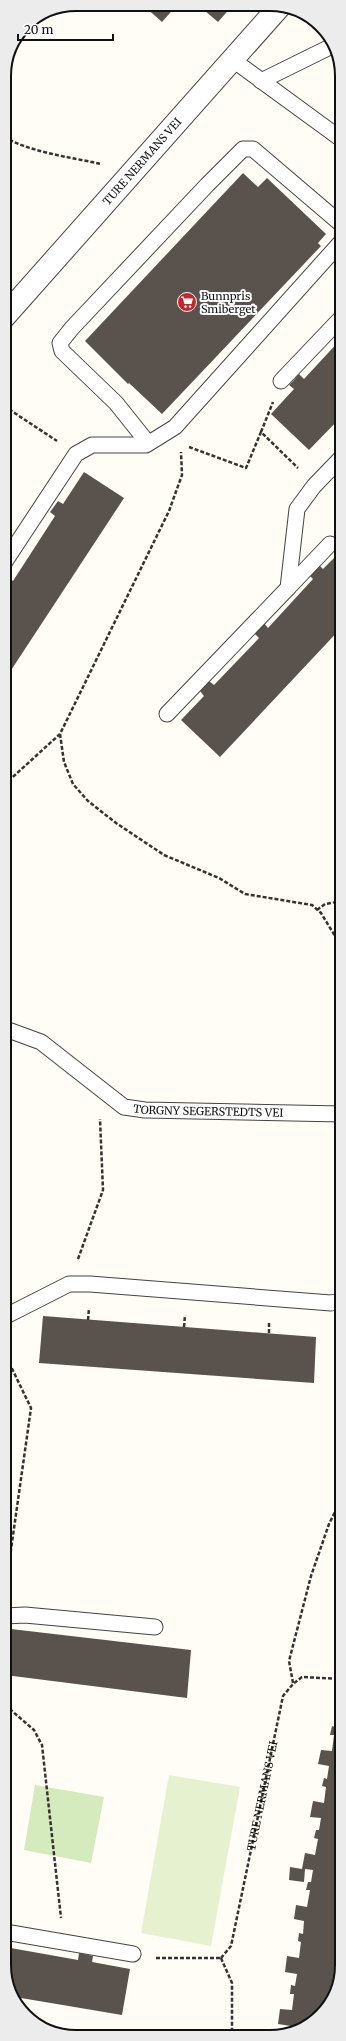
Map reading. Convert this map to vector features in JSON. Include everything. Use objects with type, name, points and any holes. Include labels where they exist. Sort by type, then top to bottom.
[{"type":"street","name":"TURE NERMANS VEI","points":[[11,309],[275,11]]},
{"type":"lane","points":[[261,81],[328,48]]},
{"type":"lane","points":[[233,60],[335,135]]},
{"type":"lane","points":[[148,443],[116,403],[62,351],[60,343],[72,328],[196,196],[243,149],[253,149],[335,218]]},
{"type":"lane","points":[[11,552],[76,454],[92,445],[146,445],[175,427],[335,250]]},
{"type":"lane","points":[[281,381],[335,325]]},
{"type":"lane","points":[[288,588],[297,509],[314,486],[335,464]]},
{"type":"lane","points":[[167,714],[330,544]]},
{"type":"lane","name":"TORGNY SEGERSTEDTS VEI","points":[[11,1031],[41,1042],[99,1089],[124,1107],[145,1110],[335,1114]]},
{"type":"lane","points":[[11,1313],[69,1284],[90,1284],[335,1302]]},
{"type":"lane","points":[[11,1616],[25,1615],[155,1627]]},
{"type":"lane","points":[[11,1933],[133,1954]]},
{"type":"path","points":[[11,140],[48,152],[109,166],[125,181]]},
{"type":"path","points":[[11,778],[60,734],[169,511],[182,475],[181,444],[246,468],[281,381]]},
{"type":"path","points":[[11,411],[44,434]]},
{"type":"path","points":[[261,432],[289,460]]},
{"type":"path","points":[[60,734],[64,762],[73,784],[88,801],[116,823],[164,855],[214,876],[245,894],[312,905],[321,913],[335,936]]},
{"type":"path","points":[[317,910],[325,904],[335,902]]},
{"type":"path","points":[[69,1284],[103,1190],[99,1089]]},
{"type":"path","points":[[11,1367],[31,1408],[11,1545]]},
{"type":"path","points":[[335,1512],[329,1524],[311,1576],[289,1661],[293,1684],[302,1677],[335,1679]]},
{"type":"path","name":"TURE NERMANS VEI","points":[[221,1958],[231,1946],[281,1704],[283,1696],[293,1684]]},
{"type":"path","points":[[11,1711],[34,1730],[42,1745],[61,1923],[59,1941]]},
{"type":"path","points":[[133,1954],[156,1958],[221,1958],[232,1983],[232,2030]]},
{"type":"green space","points":[[169,1775],[240,1787],[211,1946],[141,1933]]},
{"type":"green space","points":[[35,1785],[104,1797],[91,1863],[24,1850]]},
{"type":"building","points":[[150,11],[172,11],[162,22]]},
{"type":"building","points":[[205,11],[228,11],[218,22]]},
{"type":"building","points":[[243,173],[258,187],[267,178],[326,234],[318,243],[321,246],[162,414],[129,383],[128,384],[85,341]]},
{"type":"building","points":[[335,345],[335,423],[309,450],[271,414],[294,389],[289,385],[299,374],[304,379]]},
{"type":"building","points":[[84,472],[124,498],[11,670],[11,579],[13,581],[55,516],[50,512],[58,501],[63,504]]},
{"type":"building","points":[[335,557],[335,634],[220,757],[181,720],[204,696],[200,691],[209,681],[214,685],[259,638],[254,633],[264,623],[268,628],[313,579],[309,575],[319,565],[323,569]]},
{"type":"building","points":[[43,1316],[316,1337],[314,1383],[39,1363]]},
{"type":"building","points":[[11,1629],[191,1650],[187,1698],[11,1676]]},
{"type":"building","points":[[332,1726],[335,1727],[334,1978],[326,1998],[319,2008],[303,2021],[292,2026],[278,2024],[280,2009],[292,2010],[294,1994],[290,1994],[291,1985],[295,1986],[297,1974],[285,1972],[287,1956],[299,1958],[301,1942],[298,1941],[299,1933],[303,1934],[304,1921],[294,1919],[296,1905],[307,1907],[310,1890],[306,1890],[308,1882],[311,1882],[313,1870],[305,1869],[304,1882],[289,1880],[290,1867],[302,1869],[305,1853],[315,1855],[318,1839],[314,1838],[316,1830],[319,1830],[321,1818],[310,1817],[313,1801],[324,1803],[326,1787],[322,1786],[324,1778],[327,1779],[329,1766],[318,1764],[321,1750],[332,1751],[334,1735],[330,1735]]},
{"type":"building","points":[[11,1948],[78,1960],[79,1953],[93,1956],[92,1962],[130,1969],[122,2015],[20,1998],[13,1982]]},
{"type":"place","name":"Bunnpris Smiberget","points":[[187,302]]}]
